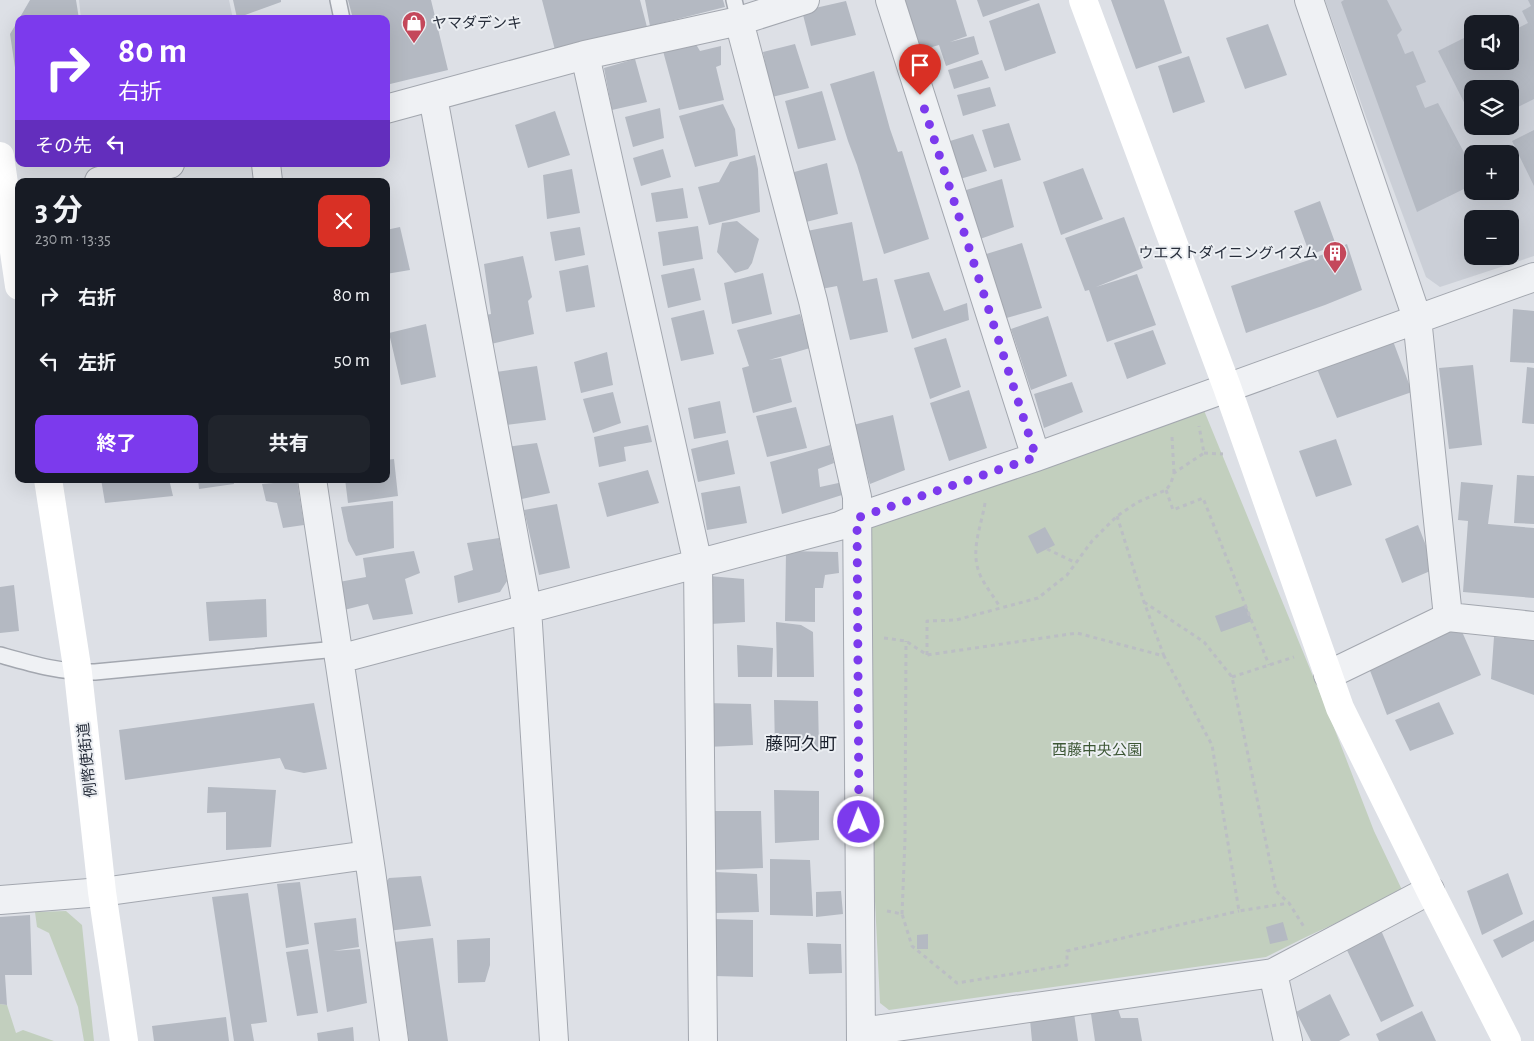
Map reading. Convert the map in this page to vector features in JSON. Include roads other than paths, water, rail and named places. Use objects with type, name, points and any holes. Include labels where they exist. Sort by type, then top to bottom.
[{"type":"street","points":[[390,108],[737,11],[805,0]]},
{"type":"street","points":[[890,0],[1036,457]]},
{"type":"street","points":[[1084,0],[1227,387],[1340,708],[1507,1041]]},
{"type":"street","points":[[1309,0],[1416,318],[1448,618]]},
{"type":"street","points":[[737,11],[813,301],[857,497],[861,1036],[1273,972],[1430,890]]},
{"type":"street","points":[[585,55],[698,564],[702,1041]]},
{"type":"street","points":[[433,97],[527,608],[554,1041]]},
{"type":"street","points":[[0,156],[15,256]]},
{"type":"street","points":[[112,178],[157,167]]},
{"type":"street","points":[[338,654],[527,608],[839,526],[1534,277]]},
{"type":"street","name":"例幣使街道","points":[[49,483],[78,673],[102,892],[124,1041]]},
{"type":"street","points":[[313,483],[394,1041]]},
{"type":"street","points":[[1328,675],[1448,618],[1534,626]]},
{"type":"street","points":[[0,900],[102,892],[368,855]]},
{"type":"street","points":[[1273,972],[1288,1041]]},
{"type":"lane","points":[[338,0],[341,15]]},
{"type":"lane","points":[[0,655],[44,668],[78,673],[338,654]]},
{"type":"place","name":"ヤマダデンキ","points":[[414,44]]},
{"type":"place","name":"ウエストダイニングイズム","points":[[1335,274]]},
{"type":"district","name":"藤阿久町","points":[[801,744]]},
{"type":"park label","name":"西藤中央公園","points":[[1097,750]]}]
